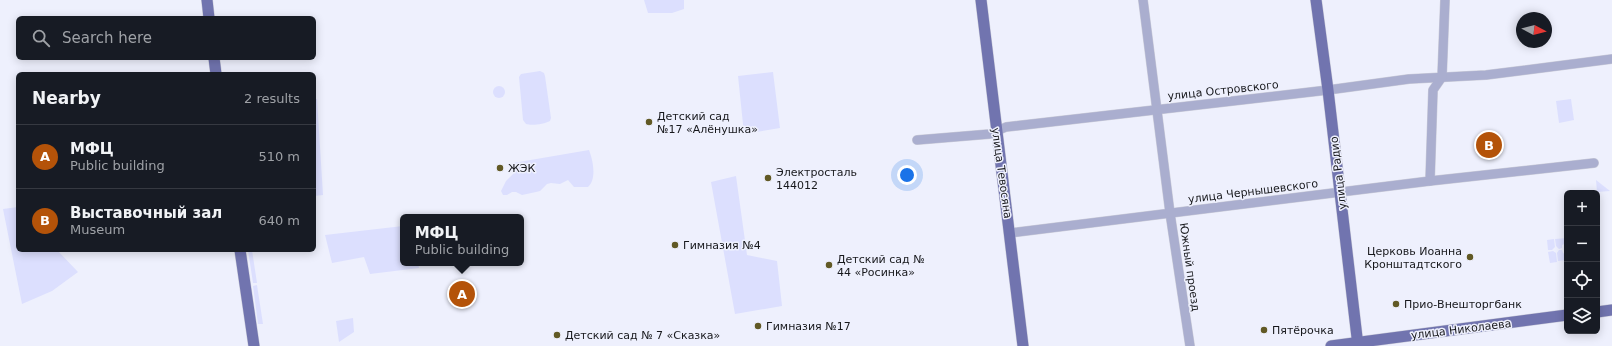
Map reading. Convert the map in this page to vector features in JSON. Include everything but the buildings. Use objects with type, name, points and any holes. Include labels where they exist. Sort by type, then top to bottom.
[{"type":"main road","points":[[207,0],[209,16]]},
{"type":"main road","name":"улица Тевосяна","points":[[981,0],[1001,129],[1010,234],[1023,346]]},
{"type":"main road","name":"улица Радио","points":[[1316,0],[1341,192],[1358,344]]},
{"type":"main road","points":[[214,60],[216,72]]},
{"type":"main road","points":[[240,252],[254,346]]},
{"type":"main road","points":[[1600,312],[1612,310]]},
{"type":"main road","name":"улица Николаева","points":[[1331,346],[1358,344],[1564,315]]},
{"type":"street","name":"Южный проезд","points":[[1143,0],[1170,213],[1190,346]]},
{"type":"street","points":[[1430,181],[1433,90],[1442,77],[1445,0]]},
{"type":"street","name":"улица Островского","points":[[917,140],[990,134],[1001,129],[1409,79],[1486,75],[1612,59]]},
{"type":"street","name":"улица Чернышевского","points":[[1010,234],[1170,213],[1594,162]]},
{"type":"shaded area","points":[[644,0],[684,0],[684,9],[672,13],[648,13]]},
{"type":"shaded area","points":[[540,71],[544,73],[545,76],[551,118],[550,121],[541,124],[526,124],[523,120],[519,77],[521,74]]},
{"type":"shaded area","points":[[773,72],[780,128],[744,134],[738,76]]},
{"type":"shaded area","points":[[497,86],[501,86],[505,92],[501,98],[497,98],[493,94],[493,90]]},
{"type":"shaded area","points":[[316,99],[317,99],[323,195],[316,196]]},
{"type":"shaded area","points":[[1571,99],[1574,120],[1559,123],[1556,101]]},
{"type":"shaded area","points":[[589,150],[593,164],[593,179],[588,187],[574,187],[568,180],[560,184],[547,184],[540,191],[522,195],[512,192],[507,195],[503,195],[501,191],[506,181],[516,171],[513,163]]},
{"type":"shaded area","points":[[736,176],[747,255],[777,261],[782,306],[735,314],[711,182]]},
{"type":"shaded area","points":[[1596,180],[1610,191],[1600,192],[1600,190],[1597,190]]},
{"type":"shaded area","points":[[16,207],[16,252],[59,252],[78,272],[52,291],[22,304],[3,209]]},
{"type":"shaded area","points":[[400,226],[400,266],[419,266],[419,268],[370,274],[364,257],[332,263],[325,235]]},
{"type":"shaded area","points":[[1564,238],[1562,248],[1559,249],[1556,246],[1555,239]]},
{"type":"shaded area","points":[[1554,239],[1555,247],[1552,250],[1548,250],[1547,240]]},
{"type":"shaded area","points":[[1559,250],[1562,250],[1564,254],[1564,260],[1558,261],[1557,253]]},
{"type":"shaded area","points":[[1553,251],[1556,253],[1557,262],[1550,263],[1548,252]]},
{"type":"shaded area","points":[[248,252],[252,252],[257,283],[253,283]]},
{"type":"shaded area","points":[[257,285],[263,324],[258,324],[253,286]]},
{"type":"shaded area","points":[[353,318],[354,332],[339,342],[336,321]]},
{"type":"place","name":"Детский сад №17 «Алёнушка»","points":[[649,122]]},
{"type":"place","name":"Выставочный зал","points":[[1489,145]]},
{"type":"place","name":"ЖЭК","points":[[500,168]]},
{"type":"place","name":"Электросталь 144012","points":[[768,178]]},
{"type":"place","name":"Гимназия №4","points":[[675,245]]},
{"type":"place","name":"Церковь Иоанна Кронштадтского","points":[[1470,257]]},
{"type":"place","name":"Детский сад № 44 «Росинка»","points":[[829,265]]},
{"type":"place","name":"МФЦ","points":[[462,294]]},
{"type":"place","name":"Прио-Внешторгбанк","points":[[1396,304]]},
{"type":"place","name":"Гимназия №17","points":[[758,326]]},
{"type":"place","name":"Пятёрочка","points":[[1264,330]]},
{"type":"place","name":"Детский сад № 7 «Сказка»","points":[[557,335]]}]
